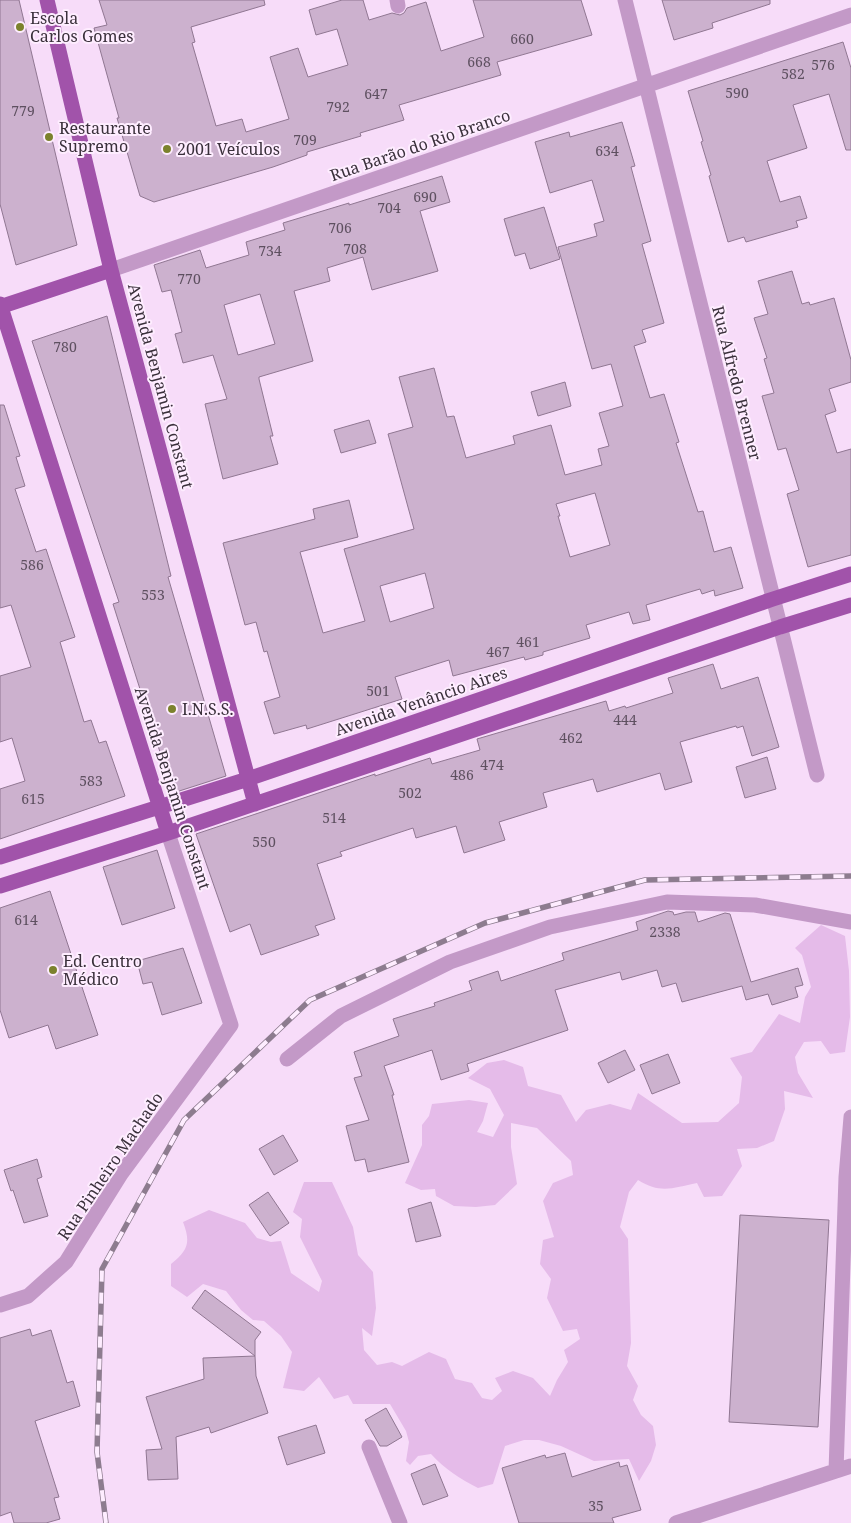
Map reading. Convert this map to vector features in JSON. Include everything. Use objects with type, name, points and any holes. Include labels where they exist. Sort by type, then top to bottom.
[{"type":"main road","name":"Avenida Benjamin Constant","points":[[47,0],[111,270],[255,804]]},
{"type":"main road","name":"Rua Barão do Rio Branco","points":[[0,306],[111,270]]},
{"type":"main road","name":"Avenida Benjamin Constant","points":[[0,306],[168,833]]},
{"type":"main road","name":"Avenida Venâncio Aires","points":[[0,857],[248,779],[851,574]]},
{"type":"main road","points":[[0,886],[168,833],[780,627],[851,605]]},
{"type":"main road","points":[[471,702],[479,728]]},
{"type":"street","name":"Rua Alfredo Brenner","points":[[625,0],[817,774]]},
{"type":"street","name":"Rua Barão do Rio Branco","points":[[111,270],[851,15]]},
{"type":"street","name":"Avenida Benjamin Constant","points":[[168,833],[230,1025]]},
{"type":"street","points":[[287,1059],[341,1016],[450,962],[550,927],[667,902],[755,905],[851,922]]},
{"type":"street","name":"Rua Pinheiro Machado","points":[[0,1305],[28,1296],[66,1262],[121,1174],[230,1025]]},
{"type":"street","points":[[836,1472],[846,1177],[851,1117]]},
{"type":"street","points":[[369,1447],[400,1523]]},
{"type":"street","points":[[676,1523],[851,1466]]},
{"type":"shaded area","points":[[821,925],[845,936],[849,971],[850,1017],[845,1052],[830,1054],[821,1041],[804,1042],[795,1057],[798,1073],[813,1098],[784,1091],[785,1109],[774,1141],[757,1148],[737,1149],[742,1166],[722,1196],[704,1197],[697,1183],[667,1189],[653,1187],[638,1180],[629,1192],[620,1227],[628,1239],[631,1343],[627,1366],[638,1386],[633,1400],[641,1415],[653,1426],[656,1445],[651,1461],[639,1481],[629,1459],[594,1461],[561,1446],[539,1440],[524,1440],[505,1446],[493,1484],[478,1488],[453,1473],[431,1454],[418,1456],[410,1465],[406,1461],[409,1442],[406,1431],[390,1404],[353,1404],[348,1395],[334,1399],[319,1377],[304,1391],[283,1388],[292,1352],[281,1336],[264,1321],[253,1320],[241,1310],[226,1291],[203,1284],[187,1297],[171,1286],[171,1264],[184,1250],[187,1241],[183,1222],[209,1210],[245,1223],[257,1238],[271,1242],[281,1241],[291,1273],[319,1292],[322,1281],[300,1237],[302,1219],[293,1212],[304,1182],[332,1182],[353,1227],[358,1255],[373,1272],[376,1308],[372,1336],[362,1328],[364,1350],[377,1365],[392,1362],[402,1366],[429,1352],[446,1359],[455,1379],[472,1383],[482,1398],[492,1400],[502,1391],[495,1378],[513,1371],[533,1378],[550,1396],[568,1362],[564,1350],[580,1339],[577,1329],[563,1331],[547,1298],[551,1279],[540,1264],[543,1240],[554,1237],[543,1201],[553,1183],[573,1175],[571,1161],[537,1128],[511,1123],[511,1147],[517,1184],[495,1205],[476,1207],[454,1206],[436,1196],[435,1189],[421,1190],[405,1183],[422,1145],[422,1125],[429,1116],[432,1104],[469,1100],[488,1103],[483,1121],[477,1132],[493,1137],[504,1115],[490,1089],[468,1078],[487,1063],[504,1060],[523,1067],[528,1086],[561,1095],[576,1122],[586,1110],[610,1104],[631,1110],[638,1093],[682,1123],[718,1122],[739,1103],[742,1077],[730,1058],[752,1052],[779,1014],[800,1023],[805,997],[811,987],[802,955],[795,948]]},
{"type":"building","points":[[0,0],[19,0],[77,245],[16,265],[0,204]]},
{"type":"building","points":[[99,0],[264,0],[265,5],[191,27],[195,42],[192,43],[216,126],[242,119],[246,132],[289,119],[270,57],[298,48],[308,77],[348,65],[337,29],[316,35],[309,10],[342,0],[363,0],[369,20],[392,13],[400,15],[407,8],[426,2],[441,51],[484,37],[473,0],[581,0],[592,35],[497,62],[501,75],[399,105],[404,120],[360,133],[361,136],[307,152],[307,155],[273,167],[154,202],[140,196],[117,118],[119,118],[94,28],[107,25]]},
{"type":"building","points":[[662,0],[770,0],[770,4],[712,23],[713,28],[674,40]]},
{"type":"building","points":[[843,42],[851,68],[851,150],[846,150],[829,94],[793,105],[807,148],[767,161],[780,202],[800,196],[807,218],[796,221],[798,227],[746,242],[744,237],[728,242],[709,176],[711,175],[701,142],[703,141],[688,91]]},
{"type":"building","points":[[622,122],[635,166],[631,167],[651,241],[642,244],[664,323],[642,330],[646,342],[634,346],[650,398],[664,394],[679,442],[676,443],[698,512],[703,511],[714,552],[731,547],[743,588],[715,596],[714,590],[702,594],[700,589],[646,605],[650,620],[633,624],[629,612],[586,625],[590,638],[543,652],[543,655],[525,660],[524,657],[453,676],[449,660],[395,677],[402,699],[307,729],[306,725],[274,734],[264,702],[280,697],[267,651],[264,652],[256,622],[245,625],[223,543],[315,519],[313,509],[349,500],[358,537],[300,552],[323,633],[365,621],[344,549],[414,529],[388,434],[413,427],[399,377],[434,368],[447,417],[454,416],[466,458],[515,444],[513,436],[551,425],[565,475],[602,465],[598,449],[609,446],[599,413],[623,406],[611,364],[592,369],[558,247],[597,236],[594,224],[604,221],[592,180],[550,193],[535,142],[569,132],[570,137]],"holes":[[[595,493],[610,545],[570,557],[556,504]],[[425,573],[434,608],[390,622],[380,586]]]},
{"type":"building","points":[[442,176],[450,202],[420,211],[438,271],[372,290],[363,257],[327,268],[330,281],[294,291],[313,361],[259,377],[273,436],[270,436],[278,464],[223,479],[205,404],[227,399],[213,355],[183,363],[175,334],[182,332],[171,290],[162,292],[154,265],[200,250],[206,268],[249,255],[246,242],[285,230],[283,223],[349,203],[349,205]],"holes":[[[260,294],[275,344],[238,355],[224,305]]]},
{"type":"building","points":[[544,207],[560,259],[530,269],[525,253],[515,256],[504,219]]},
{"type":"building","points":[[792,271],[802,304],[809,302],[810,305],[834,298],[851,360],[851,382],[829,389],[836,411],[825,415],[837,453],[851,449],[851,555],[808,567],[787,494],[799,490],[786,448],[778,450],[762,396],[774,393],[764,359],[767,358],[754,318],[768,314],[758,281]]},
{"type":"building","points":[[107,316],[171,576],[168,577],[226,776],[173,793],[113,604],[119,602],[32,341]]},
{"type":"building","points":[[565,382],[571,406],[538,416],[531,392]]},
{"type":"building","points":[[0,405],[4,405],[20,456],[16,457],[25,486],[15,489],[36,552],[46,549],[75,637],[60,642],[84,722],[91,720],[99,743],[106,741],[125,796],[0,839],[0,789],[25,781],[12,738],[0,742],[0,676],[31,667],[11,605],[0,608]]},
{"type":"building","points":[[369,420],[376,443],[341,453],[334,430]]},
{"type":"building","points":[[713,664],[721,689],[758,677],[779,747],[752,756],[743,726],[737,728],[736,726],[680,742],[692,782],[665,790],[660,773],[597,792],[593,779],[543,793],[547,807],[499,822],[505,840],[464,853],[456,826],[416,838],[413,828],[340,852],[342,856],[317,864],[335,919],[315,926],[319,935],[261,955],[250,924],[230,932],[196,834],[375,774],[375,776],[430,758],[432,764],[480,750],[477,739],[606,701],[609,711],[625,706],[626,708],[673,693],[668,678]]},
{"type":"building","points":[[767,757],[776,789],[745,798],[736,767]]},
{"type":"building","points":[[157,850],[175,908],[122,925],[103,867]]},
{"type":"building","name":"Ed. Centro Médico","points":[[50,891],[98,1035],[56,1049],[48,1025],[9,1038],[0,1010],[0,908]]},
{"type":"building","points":[[668,911],[673,912],[674,915],[695,912],[698,922],[725,913],[730,914],[751,982],[798,968],[803,985],[795,987],[798,997],[772,1005],[768,994],[746,1000],[742,986],[682,1002],[676,983],[662,987],[657,970],[622,980],[620,972],[555,990],[568,1030],[467,1064],[469,1071],[441,1080],[432,1050],[384,1066],[394,1095],[392,1095],[409,1162],[368,1172],[365,1159],[355,1161],[346,1126],[369,1120],[354,1078],[362,1076],[354,1052],[399,1036],[393,1019],[435,1006],[434,1003],[472,990],[469,981],[498,971],[501,981],[564,960],[562,953],[638,930],[636,922]]},
{"type":"building","points":[[183,948],[202,1003],[162,1015],[152,982],[143,984],[137,961]]},
{"type":"building","points":[[625,1050],[635,1070],[608,1083],[598,1063]]},
{"type":"building","points":[[668,1054],[680,1083],[652,1094],[640,1065]]},
{"type":"building","points":[[283,1135],[298,1161],[274,1175],[259,1149]]},
{"type":"building","points":[[37,1159],[42,1177],[37,1179],[48,1216],[24,1223],[4,1170]]},
{"type":"building","points":[[268,1192],[289,1223],[270,1236],[249,1205]]},
{"type":"building","points":[[431,1202],[441,1236],[416,1242],[408,1209]]},
{"type":"building","points":[[740,1215],[829,1220],[818,1427],[729,1422]]},
{"type":"building","points":[[205,1290],[261,1332],[255,1340],[255,1356],[192,1308]]},
{"type":"building","points":[[30,1329],[32,1336],[51,1330],[67,1383],[73,1381],[80,1406],[35,1421],[59,1497],[54,1498],[60,1519],[46,1523],[14,1523],[11,1512],[0,1516],[0,1338]]},
{"type":"building","points":[[255,1356],[256,1376],[268,1413],[211,1433],[209,1427],[176,1437],[178,1479],[148,1480],[146,1450],[162,1449],[146,1397],[204,1379],[203,1358]]},
{"type":"building","points":[[386,1408],[402,1437],[387,1446],[380,1446],[365,1420]]},
{"type":"building","points":[[316,1425],[325,1453],[287,1465],[278,1437]]},
{"type":"building","points":[[565,1453],[572,1477],[619,1462],[620,1467],[627,1465],[641,1510],[612,1518],[614,1523],[519,1523],[502,1468],[545,1455],[546,1458]]},
{"type":"building","points":[[435,1464],[448,1496],[423,1505],[411,1474]]},
{"type":"railway","points":[[106,1523],[97,1452],[102,1269],[184,1120],[310,1000],[485,923],[645,880],[851,876]]},
{"type":"place","name":"Escola Carlos Gomes","points":[[20,27]]},
{"type":"place","name":"Restaurante Supremo","points":[[49,137]]},
{"type":"place","name":"2001 Veículos","points":[[167,149]]},
{"type":"place","name":"I.N.S.S.","points":[[172,709]]},
{"type":"place","name":"Ed. Centro Médico","points":[[53,970]]}]
